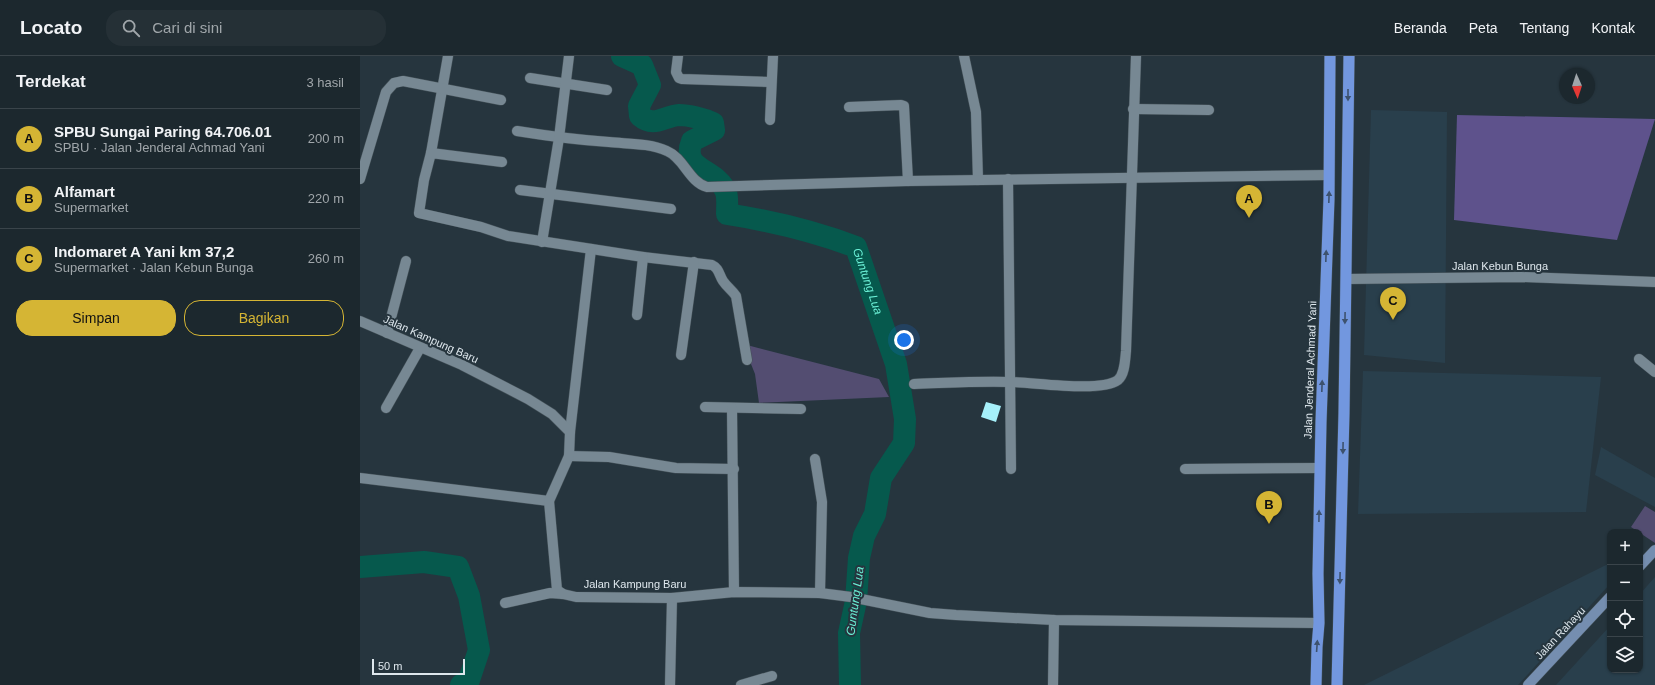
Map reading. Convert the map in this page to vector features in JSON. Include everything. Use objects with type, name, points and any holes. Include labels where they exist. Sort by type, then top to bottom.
[{"type":"highway","name":"Jalan Jenderal Achmad Yani","points":[[1316,685],[1317,647],[1320,623],[1318,574],[1329,175],[1330,56]]},
{"type":"highway","points":[[1337,685],[1346,279],[1349,56]]},
{"type":"highway","points":[[1329,123],[1348,122]]},
{"type":"main road","points":[[1641,565],[1655,550]]},
{"type":"main road","name":"Jalan Rahayu","points":[[1528,685],[1607,600]]},
{"type":"street","points":[[448,56],[443,90],[431,153],[424,180],[419,213],[481,226],[508,236],[643,257],[694,262],[716,267],[723,281],[732,290],[737,304],[747,360]]},
{"type":"street","points":[[542,242],[558,138],[568,56]]},
{"type":"street","points":[[678,56],[676,72],[679,78],[682,79],[771,82]]},
{"type":"street","points":[[770,120],[773,56]]},
{"type":"street","points":[[964,56],[976,112],[978,180]]},
{"type":"street","points":[[914,384],[1010,382],[1085,386],[1108,384],[1119,379],[1124,370],[1126,351],[1130,176],[1136,56]]},
{"type":"street","points":[[530,78],[607,90]]},
{"type":"street","points":[[360,179],[389,88],[394,83],[403,81],[443,90],[501,100]]},
{"type":"street","points":[[849,107],[904,106],[908,181]]},
{"type":"street","points":[[1133,109],[1210,110]]},
{"type":"street","points":[[518,131],[558,138],[651,146],[668,151],[681,162],[701,185],[717,187],[1130,176],[1329,175]]},
{"type":"street","points":[[431,153],[502,162]]},
{"type":"street","points":[[1008,179],[1011,469]]},
{"type":"street","points":[[520,190],[671,210]]},
{"type":"street","points":[[562,594],[557,590],[556,584],[549,501],[568,456],[591,249]]},
{"type":"street","points":[[637,315],[643,257]]},
{"type":"street","points":[[386,333],[406,261]]},
{"type":"street","points":[[681,355],[694,262]]},
{"type":"street","name":"Jalan Kebun Bunga","points":[[1346,279],[1521,277],[1655,282]]},
{"type":"street","name":"Jalan Kampung Baru","points":[[360,321],[462,365],[528,398],[552,414],[570,432]]},
{"type":"street","points":[[386,408],[420,348]]},
{"type":"street","points":[[1639,359],[1655,372]]},
{"type":"street","points":[[705,407],[801,409]]},
{"type":"street","points":[[732,408],[734,469],[734,592]]},
{"type":"street","points":[[568,456],[609,456],[676,468],[734,469]]},
{"type":"street","points":[[814,459],[822,502],[820,593]]},
{"type":"street","points":[[1185,469],[1320,468]]},
{"type":"street","points":[[360,478],[549,501]]},
{"type":"street","name":"Jalan Kampung Baru","points":[[505,603],[550,593],[576,597],[672,598],[734,592],[820,593],[851,597],[930,613],[1054,620],[1320,623]]},
{"type":"street","points":[[670,685],[672,598]]},
{"type":"street","points":[[1053,685],[1054,620]]},
{"type":"street","points":[[741,685],[772,676]]},
{"type":"shaded area","points":[[1371,110],[1447,112],[1445,363],[1364,355]]},
{"type":"shaded area","points":[[1457,115],[1655,119],[1617,240],[1454,220]]},
{"type":"shaded area","points":[[743,344],[879,379],[889,397],[759,403],[755,374]]},
{"type":"shaded area","points":[[1363,371],[1601,377],[1586,512],[1358,514]]},
{"type":"shaded area","points":[[1601,447],[1655,478],[1655,507],[1595,475]]},
{"type":"shaded area","points":[[1645,506],[1655,512],[1655,543],[1643,535],[1643,529],[1634,529],[1631,527]]},
{"type":"shaded area","points":[[1607,564],[1607,587],[1518,685],[1364,685]]},
{"type":"shaded area","points":[[1655,577],[1655,685],[1556,685],[1607,629],[1607,673],[1643,673],[1643,591]]},
{"type":"building","points":[[986,402],[1001,406],[996,422],[981,417]]},
{"type":"waterway","name":"Guntung Lua","points":[[622,56],[642,65],[650,85],[639,106],[640,116],[650,121],[655,121],[683,115],[713,123],[714,130],[692,141],[690,151],[691,158],[695,164],[721,184],[727,194],[727,214],[793,227],[856,247],[896,364],[905,419],[904,443],[881,478],[875,514],[864,536],[859,558],[856,601],[849,633],[850,685]]},
{"type":"waterway","points":[[360,567],[424,562],[458,567],[469,596],[479,650],[469,680],[461,685]]},
{"type":"place","name":"SPBU Sungai Paring 64.706.01","points":[[1249,218]]},
{"type":"place","name":"Indomaret A Yani km 37,2","points":[[1393,320]]},
{"type":"place","name":"Alfamart","points":[[1269,524]]}]
